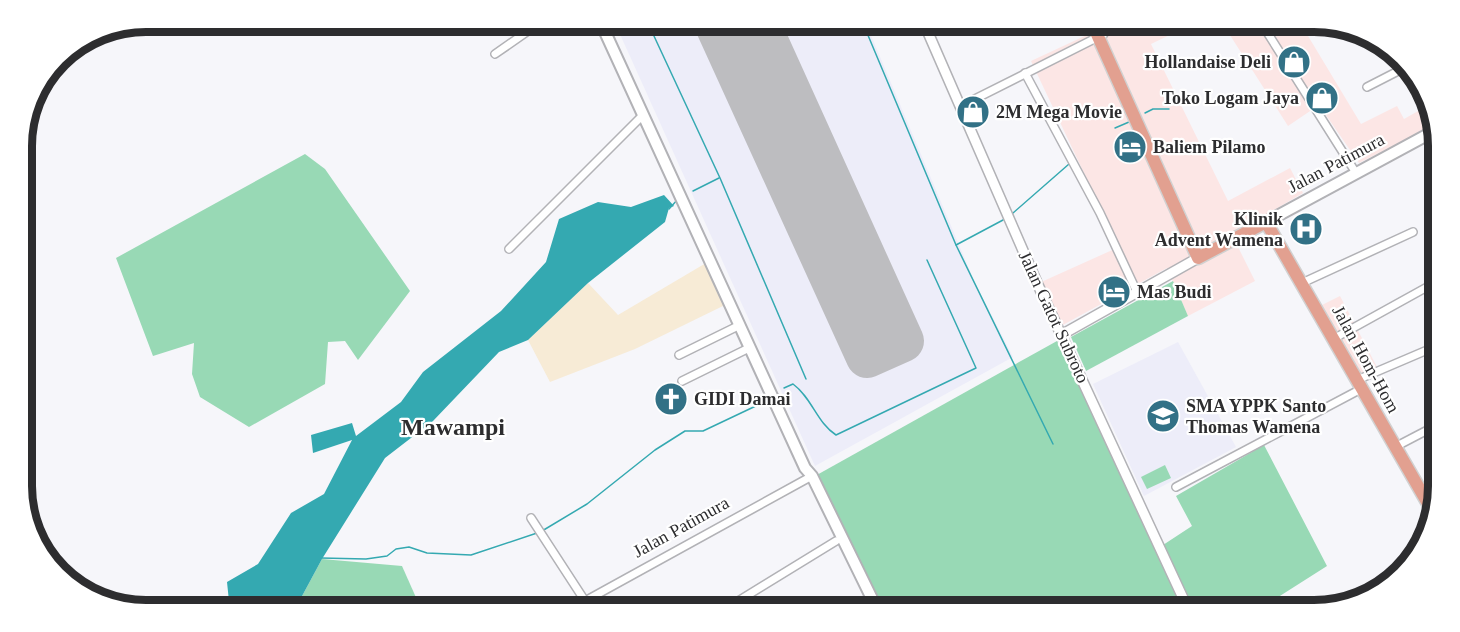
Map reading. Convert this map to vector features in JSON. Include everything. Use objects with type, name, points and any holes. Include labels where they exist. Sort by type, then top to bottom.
[{"type":"highway","points":[[1101,32],[1201,256]]},
{"type":"highway","name":"Jalan Patimura","points":[[1201,256],[1266,222]]},
{"type":"highway","name":"Jalan Hom-Hom","points":[[1266,222],[1335,338],[1395,447],[1428,498]]},
{"type":"main road","points":[[605,32],[738,326],[808,474],[872,600]]},
{"type":"main road","name":"Jalan Patimura","points":[[1266,222],[1428,134]]},
{"type":"main road","points":[[808,474],[836,541],[866,600]]},
{"type":"street","points":[[495,54],[527,32]]},
{"type":"street","name":"Jalan Gatot Subroto","points":[[928,32],[1038,285],[1063,334],[1184,600]]},
{"type":"street","points":[[961,106],[1025,74],[1089,32]]},
{"type":"street","points":[[1267,32],[1356,173]]},
{"type":"street","points":[[1367,87],[1400,70]]},
{"type":"street","points":[[1025,74],[1100,213],[1137,292]]},
{"type":"street","points":[[509,249],[642,116]]},
{"type":"street","points":[[1302,283],[1413,232]]},
{"type":"street","name":"Jalan Patimura","points":[[1063,334],[1201,256]]},
{"type":"street","points":[[1335,338],[1428,287]]},
{"type":"street","points":[[679,355],[738,326]]},
{"type":"street","points":[[682,381],[749,348]]},
{"type":"street","points":[[1176,487],[1359,385],[1428,350]]},
{"type":"street","points":[[1395,447],[1428,430]]},
{"type":"street","name":"Jalan Patimura","points":[[587,600],[808,474]]},
{"type":"street","points":[[531,518],[584,600]]},
{"type":"street","points":[[740,600],[836,541]]},
{"type":"shaded area","points":[[619,32],[870,32],[975,283],[1013,357],[815,466]]},
{"type":"shaded area","points":[[1093,32],[1176,32],[1151,44],[1228,201],[1290,168],[1303,193],[1232,235],[1255,281],[1188,316],[1167,268],[1061,326],[1039,283],[1119,247],[1031,61]]},
{"type":"shaded area","points":[[1228,32],[1306,32],[1361,124],[1397,106],[1404,119],[1422,109],[1428,129],[1359,163],[1319,105],[1288,126]]},
{"type":"shaded area","points":[[706,263],[725,305],[635,349],[550,382],[528,340],[588,283],[618,315]]},
{"type":"shaded area","points":[[1340,296],[1378,369],[1360,377],[1318,307]]},
{"type":"shaded area","name":"SMA YPPK Santo Thomas Wamena","points":[[1178,342],[1236,447],[1144,496],[1093,384]]},
{"type":"green space","points":[[305,154],[325,169],[410,291],[358,360],[345,341],[328,342],[325,384],[249,427],[200,397],[192,374],[194,343],[153,356],[116,258]]},
{"type":"green space","points":[[1173,281],[1188,316],[1086,371],[1071,337]]},
{"type":"green space","points":[[1057,341],[1184,600],[877,600],[815,476]]},
{"type":"green space","points":[[1264,445],[1327,566],[1273,600],[1186,600],[1163,545],[1192,526],[1176,496]]},
{"type":"green space","points":[[1165,465],[1171,478],[1147,489],[1141,477]]},
{"type":"green space","points":[[322,559],[402,566],[417,600],[300,600]]},
{"type":"water","points":[[664,195],[674,206],[669,208],[665,222],[588,283],[528,340],[499,352],[433,421],[385,458],[322,559],[300,600],[229,600],[227,582],[258,564],[291,513],[324,494],[352,440],[313,453],[311,435],[352,423],[356,436],[401,402],[423,372],[501,311],[546,262],[559,219],[598,202],[631,207]]},
{"type":"waterway","points":[[652,32],[720,178],[806,379]]},
{"type":"waterway","points":[[867,32],[956,245],[1053,444]]},
{"type":"waterway","points":[[1145,113],[1153,109],[1169,109]]},
{"type":"waterway","points":[[1115,128],[1129,122]]},
{"type":"waterway","points":[[1013,213],[1069,164]]},
{"type":"waterway","points":[[693,191],[719,178]]},
{"type":"waterway","points":[[669,209],[678,199]]},
{"type":"waterway","points":[[956,245],[1003,220]]},
{"type":"waterway","points":[[784,388],[793,384],[800,390],[824,424],[836,435],[976,368],[927,260]]},
{"type":"waterway","points":[[542,531],[587,504],[655,450],[685,431],[703,431],[760,404],[767,398]]},
{"type":"waterway","points":[[321,558],[366,559],[387,556],[396,549],[409,547],[427,553],[471,555],[537,533]]},
{"type":"runway","points":[[719,32],[867,357],[903,341],[763,32]]},
{"type":"place","name":"Hollandaise Deli","points":[[1294,62]]},
{"type":"place","name":"Toko Logam Jaya","points":[[1322,98]]},
{"type":"place","name":"2M Mega Movie","points":[[973,112]]},
{"type":"place","name":"Baliem Pilamo","points":[[1130,147]]},
{"type":"place","name":"Klinik Advent Wamena","points":[[1306,229]]},
{"type":"place","name":"Mas Budi","points":[[1114,292]]},
{"type":"place","name":"GIDI Damai","points":[[671,399]]},
{"type":"place","name":"SMA YPPK Santo Thomas Wamena","points":[[1163,416]]},
{"type":"district","name":"Mawampi","points":[[453,427]]}]
